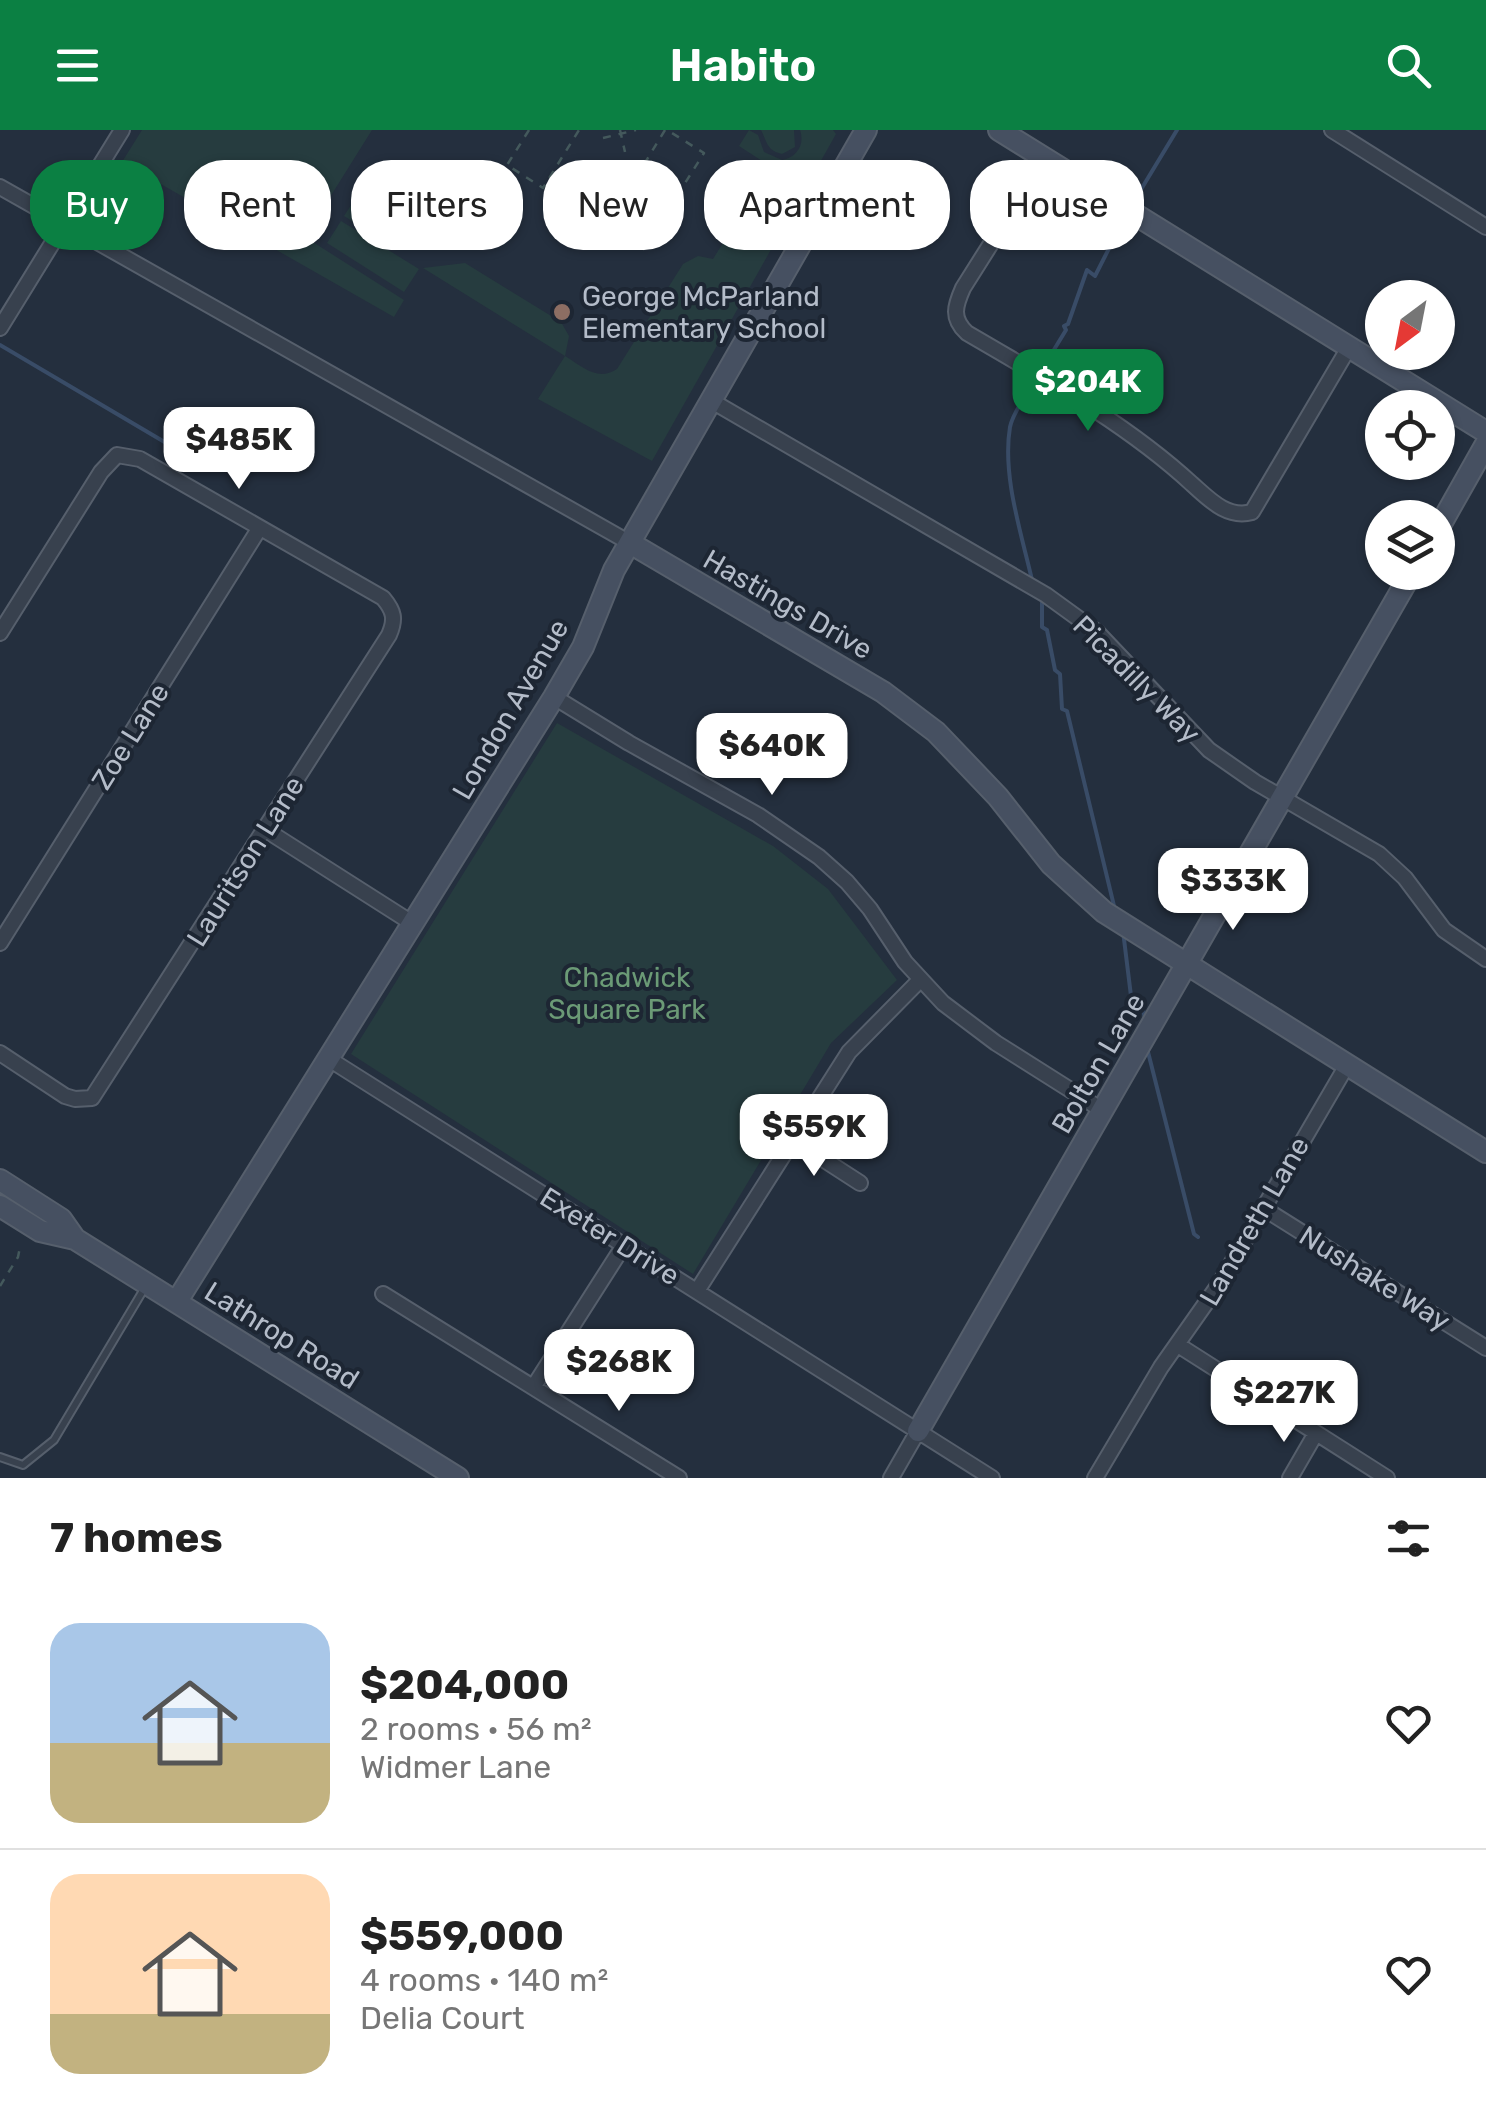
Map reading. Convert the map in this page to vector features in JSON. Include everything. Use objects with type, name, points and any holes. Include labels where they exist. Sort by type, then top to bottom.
[{"type":"street","points":[[104,160],[122,130]]},
{"type":"street","name":"London Avenue","points":[[176,1302],[554,697],[582,647],[614,570],[866,130]]},
{"type":"street","points":[[999,130],[1486,432]]},
{"type":"street","points":[[1332,130],[1486,227]]},
{"type":"street","points":[[1045,158],[956,303],[961,326],[1140,441],[1213,502],[1231,513],[1252,512],[1348,349]]},
{"type":"street","name":"Hastings Drive","points":[[0,187],[30,205]]},
{"type":"street","points":[[0,328],[49,250]]},
{"type":"street","name":"Hastings Drive","points":[[107,250],[785,632],[896,702],[963,756],[1051,864],[1084,896],[1486,1152]]},
{"type":"street","name":"Picadilly Way","points":[[710,400],[1046,595],[1097,632],[1209,750],[1255,782],[1379,854],[1405,878],[1444,930],[1486,960]]},
{"type":"street","points":[[1454,500],[1486,444]]},
{"type":"street","points":[[0,633],[101,472],[117,455],[140,459],[260,529]]},
{"type":"street","name":"Lauritson Lane","points":[[0,1053],[65,1096],[92,1098],[394,625],[392,608],[383,598],[260,529]]},
{"type":"street","name":"Zoe Lane","points":[[0,943],[260,529]]},
{"type":"street","name":"Bolton Lane","points":[[891,1478],[1402,590]]},
{"type":"street","points":[[554,697],[758,815],[819,856],[870,909],[920,980],[943,1003],[996,1043],[1102,1110]]},
{"type":"street","points":[[266,830],[412,923]]},
{"type":"street","points":[[697,1291],[849,1052],[920,980]]},
{"type":"street","name":"Exeter Drive","points":[[329,1059],[992,1478]]},
{"type":"street","name":"Landreth Lane","points":[[1095,1478],[1161,1367],[1220,1282],[1347,1065]]},
{"type":"street","points":[[792,1139],[860,1183]]},
{"type":"street","name":"Lathrop Road","points":[[0,1180],[61,1219],[75,1239]]},
{"type":"street","name":"Lathrop Road","points":[[0,1206],[40,1230],[75,1239],[458,1478]]},
{"type":"street","name":"Nushake Way","points":[[1264,1208],[1486,1348]]},
{"type":"street","points":[[534,1386],[624,1245]]},
{"type":"street","points":[[383,1294],[679,1478]]},
{"type":"street","points":[[1178,1345],[1387,1478]]},
{"type":"street","points":[[1290,1478],[1316,1434]]},
{"type":"lane","points":[[0,1457],[23,1465],[54,1440],[148,1283]]},
{"type":"path","points":[[529,130],[507,165],[544,188],[579,130]]},
{"type":"path","points":[[620,130],[625,152]]},
{"type":"path","points":[[602,138],[636,130]]},
{"type":"path","points":[[666,130],[704,153],[642,251],[605,228],[666,130]]},
{"type":"path","points":[[0,1286],[18,1258],[20,1247]]},
{"type":"green space","points":[[142,130],[372,130],[331,195],[331,160],[184,160],[184,197],[164,186],[164,160],[123,160]]},
{"type":"green space","points":[[749,130],[758,135],[764,152],[782,160],[760,160],[739,146]]},
{"type":"green space","points":[[761,130],[794,130],[795,147],[782,154],[773,151]]},
{"type":"green space","points":[[800,130],[833,130],[836,134],[821,160],[782,160],[798,150]]},
{"type":"green space","points":[[341,221],[351,227],[351,250],[388,250],[419,269],[404,292],[331,246],[331,237]]},
{"type":"green space","points":[[276,250],[325,250],[404,300],[394,317]]},
{"type":"green space","points":[[719,250],[771,250],[652,461],[538,399],[565,356],[597,374],[617,369],[683,264],[698,256],[713,259]]},
{"type":"green space","points":[[465,263],[561,322],[569,336],[565,356],[423,268]]},
{"type":"green space","name":"Chadwick Square Park","points":[[557,723],[773,846],[828,889],[897,980],[831,1043],[693,1274],[351,1054]]},
{"type":"waterway","points":[[1144,185],[1177,130]]},
{"type":"waterway","points":[[1041,371],[1066,330],[1064,326],[1087,270],[1095,276],[1108,250]]},
{"type":"waterway","points":[[0,345],[173,447]]},
{"type":"waterway","points":[[1032,580],[1014,504],[1008,445],[1014,415],[1036,379]]},
{"type":"waterway","points":[[1042,598],[1042,627],[1047,630],[1055,670],[1060,674],[1062,709],[1067,711],[1115,910]]},
{"type":"waterway","points":[[1123,931],[1131,996],[1142,1003],[1145,1020]]},
{"type":"waterway","points":[[1147,1048],[1194,1234],[1198,1237]]},
{"type":"place","name":"George McParland Elementary School","points":[[562,312]]}]
